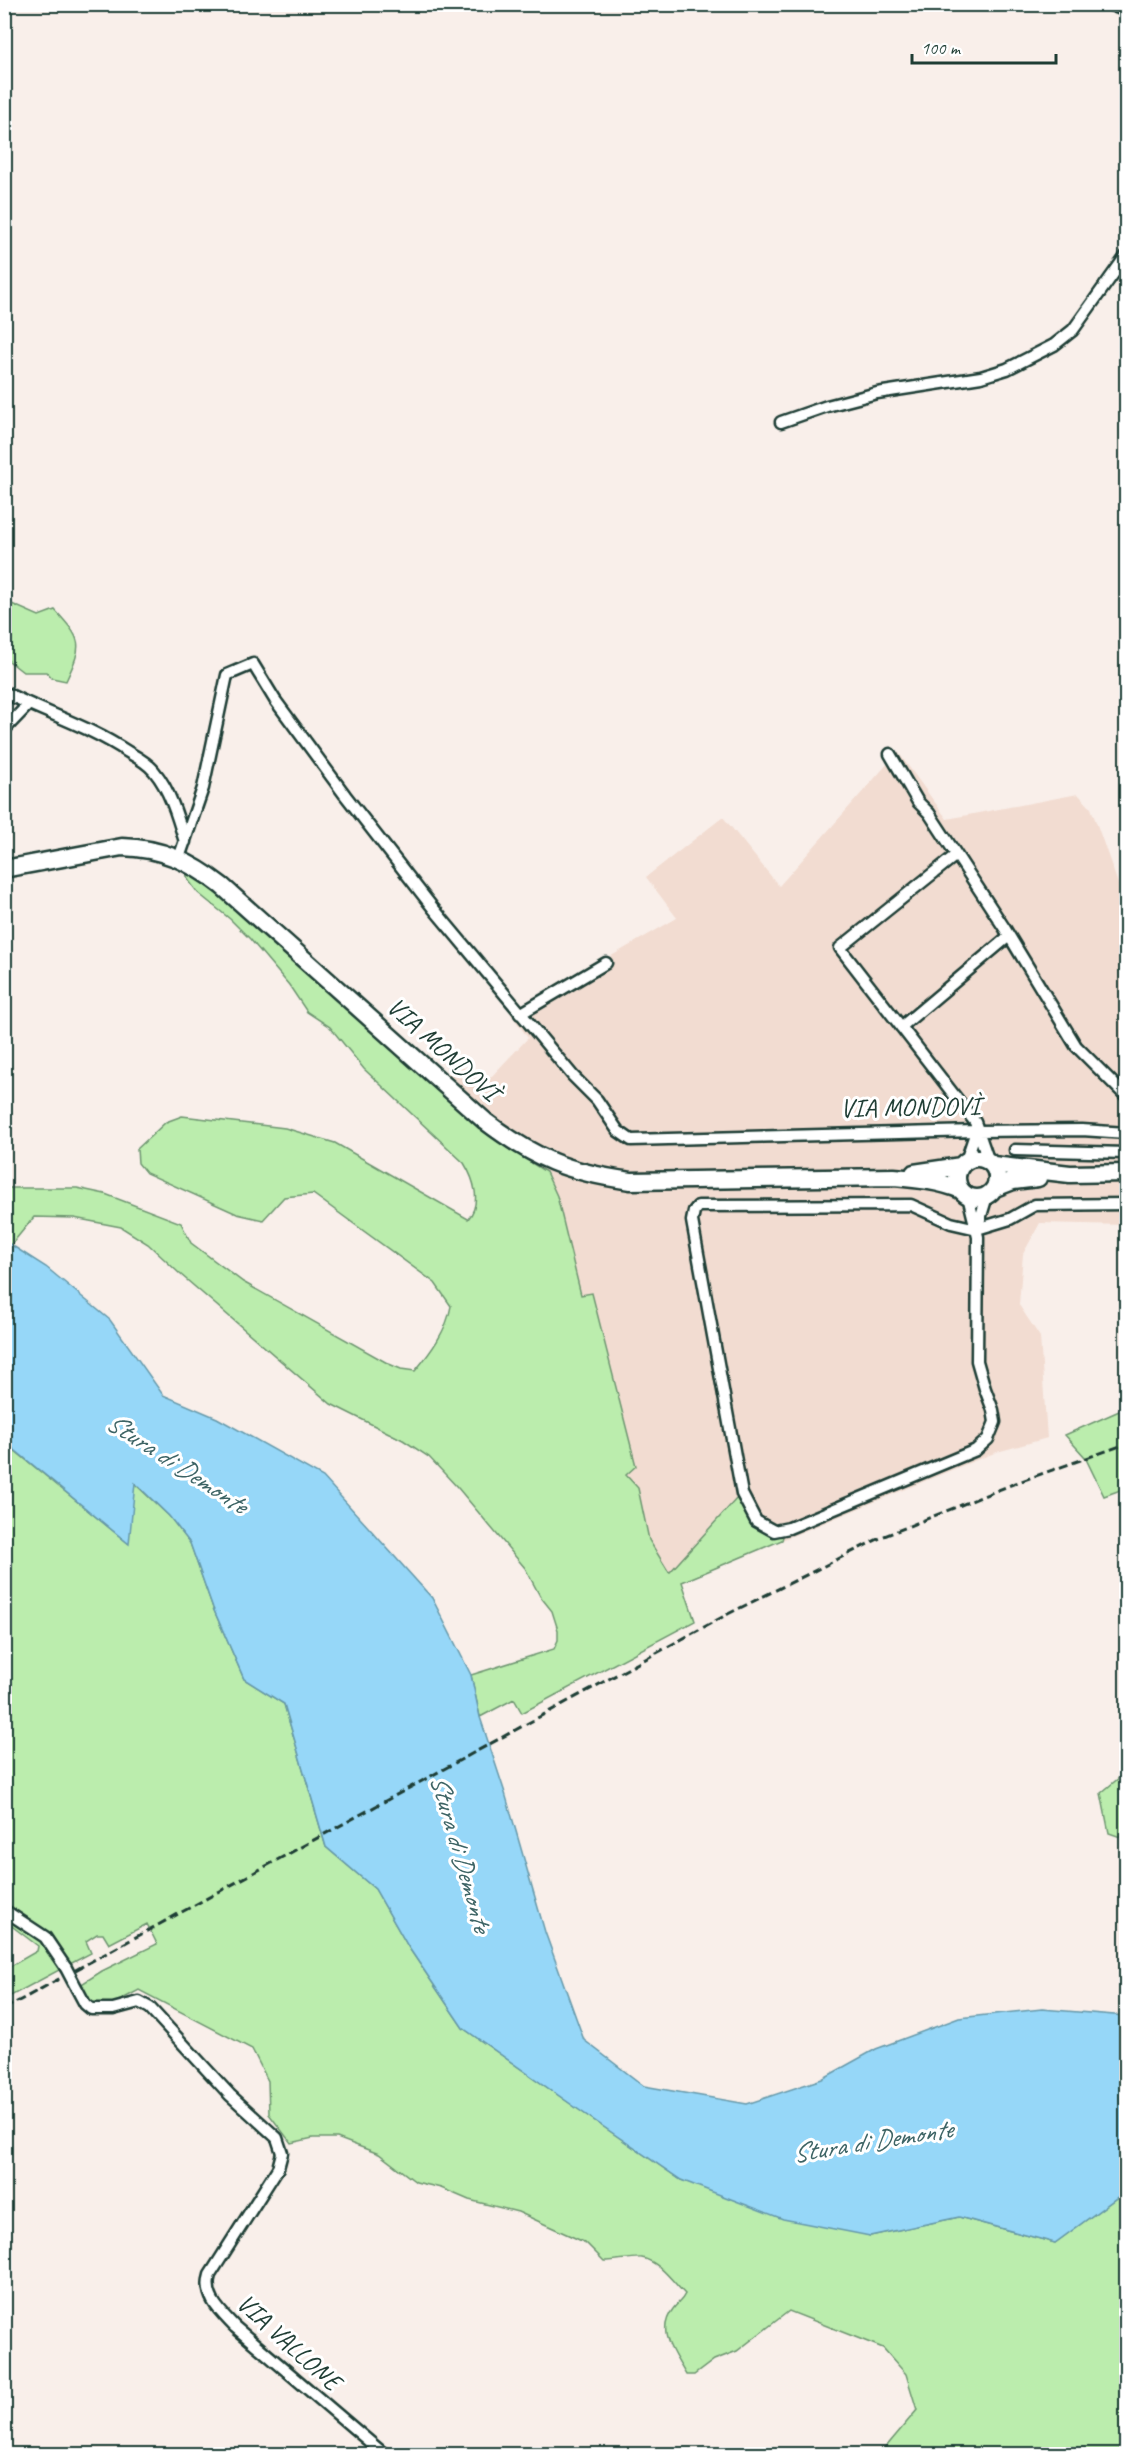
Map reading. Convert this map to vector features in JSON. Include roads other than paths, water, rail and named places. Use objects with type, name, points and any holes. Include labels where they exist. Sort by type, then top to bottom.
[{"type":"main road","name":"VIA MONDOVÌ","points":[[4,869],[122,847],[182,850],[484,1121],[514,1143],[563,1168],[595,1176],[631,1180],[894,1177],[950,1185],[964,1193]]},
{"type":"main road","points":[[1070,1174],[991,1163],[978,1158],[964,1164],[957,1178],[964,1193],[977,1198],[1013,1181],[1070,1174],[1126,1173]]},
{"type":"main road","points":[[991,1163],[997,1176],[991,1192]]},
{"type":"main road","name":"VIA MONDOVÌ","points":[[894,1177],[964,1164]]},
{"type":"street","points":[[1109,4],[1126,11]]},
{"type":"street","points":[[782,422],[826,406],[877,393],[981,377],[1007,369],[1054,345],[1073,330],[1126,256]]},
{"type":"street","name":"VIA MONDOVÌ","points":[[182,850],[203,788],[227,675],[253,664],[275,700],[345,795],[433,908],[520,1014],[573,1076],[597,1100],[623,1137],[631,1140],[1082,1130],[1126,1133]]},
{"type":"street","points":[[4,692],[28,705],[81,725],[112,741],[153,770],[177,814],[182,850]]},
{"type":"street","points":[[4,730],[28,705]]},
{"type":"street","points":[[890,754],[918,802],[929,813],[1009,936],[1076,1046],[1126,1096]]},
{"type":"street","points":[[956,855],[840,948],[975,1122],[976,1131],[991,1163]]},
{"type":"street","points":[[901,1027],[1009,936]]},
{"type":"street","points":[[520,1014],[606,963]]},
{"type":"street","points":[[964,1164],[976,1131]]},
{"type":"street","points":[[1015,1150],[1126,1153]]},
{"type":"street","points":[[977,1229],[991,1192]]},
{"type":"street","points":[[964,1193],[977,1229],[977,1361],[995,1422],[988,1439],[976,1450],[789,1528],[774,1531],[756,1521],[742,1494],[692,1221],[694,1211],[698,1206],[911,1205],[951,1223],[977,1229],[1010,1219],[1035,1205],[1126,1204]]},
{"type":"street","name":"VIA VALLONE","points":[[4,1910],[45,1937],[66,1968],[85,2004],[91,2009],[113,2009],[139,2002],[150,2008],[230,2095],[277,2138],[282,2153],[278,2168],[210,2275],[207,2284],[209,2294],[235,2327],[384,2454]]},
{"type":"water","name":"Stura di Demonte","points":[[5,1241],[46,1267],[110,1320],[163,1395],[217,1418],[323,1477],[432,1598],[471,1675],[480,1717],[505,1793],[545,1932],[584,2040],[644,2086],[747,2104],[822,2079],[876,2049],[959,2018],[1042,2009],[1126,2016],[1126,2194],[1119,2196],[1055,2243],[959,2217],[870,2236],[783,2219],[681,2180],[463,2028],[409,1948],[375,1889],[326,1847],[284,1704],[244,1679],[213,1608],[190,1543],[169,1516],[135,1483],[129,1544],[5,1442]]},
{"type":"railway","points":[[4,2009],[728,1614],[882,1537],[1013,1484],[1126,1444]]}]
